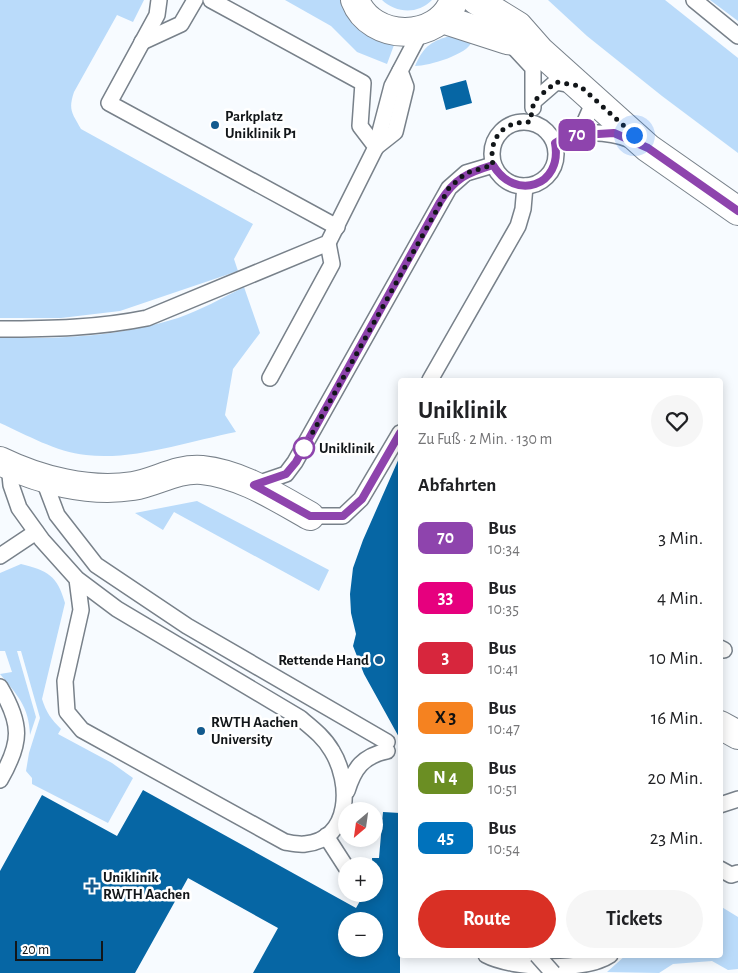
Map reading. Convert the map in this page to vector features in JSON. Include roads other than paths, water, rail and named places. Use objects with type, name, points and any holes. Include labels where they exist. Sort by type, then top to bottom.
[{"type":"street","points":[[355,0],[369,19],[384,29],[403,33],[439,16],[519,41],[580,86],[648,148],[738,211]]},
{"type":"street","points":[[476,0],[518,26],[519,41]]},
{"type":"street","points":[[4,463],[43,478],[107,488],[134,486],[183,469],[204,470],[254,485],[310,516]]},
{"type":"street","points":[[723,727],[738,735]]},
{"type":"lane","points":[[157,15],[159,0]]},
{"type":"lane","points":[[171,0],[157,15],[109,103],[337,227]]},
{"type":"lane","points":[[142,42],[182,24],[195,0]]},
{"type":"lane","points":[[212,0],[362,83],[360,126],[376,147]]},
{"type":"lane","points":[[694,0],[738,36]]},
{"type":"lane","points":[[0,329],[68,329],[119,324],[147,318],[328,243],[376,147],[386,100],[400,71],[439,16]]},
{"type":"lane","points":[[519,41],[533,68],[534,101],[530,122]]},
{"type":"lane","points":[[534,101],[556,82],[580,86],[591,108],[578,135]]},
{"type":"lane","points":[[519,121],[541,126],[549,133],[555,143],[556,153],[551,172],[544,179],[525,186],[506,181],[493,165],[492,148],[499,132],[508,125],[519,121]]},
{"type":"lane","points":[[555,143],[566,136],[614,133],[648,148]]},
{"type":"lane","points":[[254,485],[286,474],[296,462],[449,188],[466,173],[493,165]]},
{"type":"lane","points":[[431,378],[518,226],[523,209],[525,186]]},
{"type":"lane","points":[[270,378],[332,264],[328,243]]},
{"type":"lane","points":[[310,516],[343,516],[362,499],[398,436]]},
{"type":"lane","points":[[4,463],[19,508],[36,532],[77,579],[117,610],[300,718],[322,736],[333,752],[342,772],[346,795]]},
{"type":"lane","points":[[43,478],[57,515],[96,565],[187,626],[387,746],[364,760],[351,777],[339,821],[326,836],[305,844],[286,842],[82,730],[67,712],[65,681],[81,610],[77,579]]},
{"type":"lane","points":[[0,556],[36,532]]},
{"type":"lane","points":[[0,687],[17,722],[16,739],[11,757],[0,780]]},
{"type":"lane","points":[[723,804],[738,799]]},
{"type":"lane","points":[[326,836],[340,857]]},
{"type":"lane","points":[[723,871],[731,875],[738,873]]},
{"type":"lane","points":[[498,958],[521,964],[559,965],[580,965],[604,958]]},
{"type":"lane","points":[[540,958],[553,973]]},
{"type":"place","name":"Parkplatz Uniklinik P1","points":[[215,125]]},
{"type":"place","name":"Uniklinik","points":[[304,448]]},
{"type":"place","name":"Rettende Hand","points":[[379,660]]},
{"type":"place","name":"RWTH Aachen University","points":[[201,731]]},
{"type":"place","name":"Uniklinik RWTH Aachen","points":[[92,886]]}]
